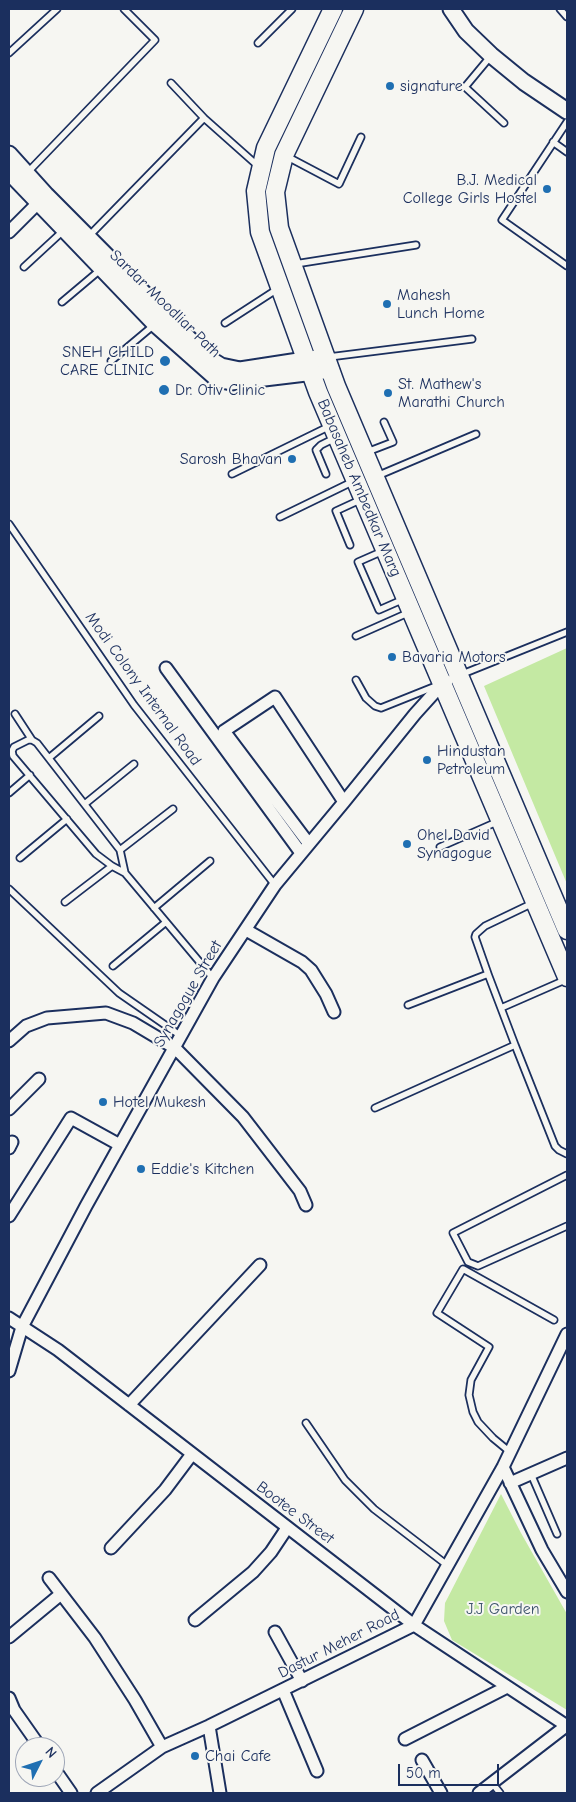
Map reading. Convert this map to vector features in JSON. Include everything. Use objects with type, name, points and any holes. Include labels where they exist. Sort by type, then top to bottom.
[{"type":"main road","name":"Babasaheb Ambedkar Marg","points":[[333,9],[266,148],[256,191],[260,232],[335,431],[409,604],[451,679],[567,930]]},
{"type":"main road","name":"Babasaheb Ambedkar Marg","points":[[354,9],[284,154],[275,192],[279,228],[329,364],[375,477],[451,679],[501,821],[536,902],[563,954],[567,978]]},
{"type":"main road","points":[[451,9],[466,32],[491,55],[524,82],[567,111]]},
{"type":"main road","name":"Sardar Moodliar Path","points":[[9,154],[27,174],[42,199]]},
{"type":"main road","name":"Sardar Moodliar Path","points":[[9,172],[42,199],[218,379],[231,382],[309,365],[329,364]]},
{"type":"main road","name":"Sardar Moodliar Path","points":[[69,226],[88,237],[106,264]]},
{"type":"street","points":[[9,232],[42,199]]},
{"type":"street","points":[[166,668],[301,853]]},
{"type":"street","name":"Synagogue Street","points":[[9,1371],[22,1327],[213,978],[275,885],[414,714],[451,679]]},
{"type":"street","points":[[308,844],[224,731],[275,696],[344,802]]},
{"type":"street","points":[[246,930],[302,962],[311,970],[326,994],[334,1012]]},
{"type":"street","points":[[9,1041],[26,1026],[47,1018],[106,1012],[134,1023],[175,1048],[243,1117],[300,1192],[306,1205]]},
{"type":"street","points":[[9,1109],[39,1079]]},
{"type":"street","points":[[9,1216],[71,1118],[120,1146]]},
{"type":"street","points":[[130,1405],[260,1265]]},
{"type":"street","name":"Bootee Street","points":[[9,1318],[58,1350],[414,1625],[567,1726]]},
{"type":"street","name":"Dastur Meher Road","points":[[97,1793],[162,1748],[414,1625],[503,1467],[567,1334]]},
{"type":"street","points":[[111,1548],[164,1490],[192,1454]]},
{"type":"street","points":[[510,1483],[567,1458]]},
{"type":"street","points":[[503,1467],[542,1550],[567,1592]]},
{"type":"street","points":[[195,1620],[253,1572],[271,1552],[287,1528]]},
{"type":"street","points":[[49,1578],[95,1638],[125,1684],[162,1748]]},
{"type":"street","points":[[9,1637],[61,1594]]},
{"type":"street","points":[[275,1632],[302,1681]]},
{"type":"street","points":[[405,1739],[507,1687]]},
{"type":"street","points":[[283,1690],[316,1770]]},
{"type":"street","points":[[9,1698],[14,1710],[33,1737]]},
{"type":"street","points":[[209,1726],[220,1793]]},
{"type":"street","points":[[479,1793],[567,1726]]},
{"type":"street","points":[[422,1760],[441,1793]]},
{"type":"lane","points":[[9,53],[57,9]]},
{"type":"lane","points":[[27,174],[155,40],[124,9]]},
{"type":"lane","points":[[258,43],[292,9]]},
{"type":"lane","points":[[560,9],[567,17]]},
{"type":"lane","points":[[491,55],[465,86],[504,123]]},
{"type":"lane","points":[[171,83],[204,118],[261,168]]},
{"type":"lane","points":[[88,237],[204,118]]},
{"type":"lane","points":[[567,122],[502,220],[567,266]]},
{"type":"lane","points":[[284,154],[339,184],[361,137]]},
{"type":"lane","points":[[553,142],[567,152]]},
{"type":"lane","points":[[24,267],[69,226]]},
{"type":"lane","points":[[293,264],[416,245]]},
{"type":"lane","points":[[62,302],[106,264]]},
{"type":"lane","points":[[225,323],[281,287]]},
{"type":"lane","points":[[111,361],[160,319]]},
{"type":"lane","points":[[329,364],[472,339]]},
{"type":"lane","points":[[365,453],[393,442],[384,422]]},
{"type":"lane","points":[[326,474],[316,450],[335,431]]},
{"type":"lane","points":[[232,474],[335,431]]},
{"type":"lane","points":[[375,477],[476,434]]},
{"type":"lane","points":[[280,517],[356,480]]},
{"type":"lane","points":[[350,545],[336,511],[364,498]]},
{"type":"lane","name":"Modi Colony Internal Road","points":[[9,524],[134,705],[275,885]]},
{"type":"lane","points":[[386,550],[358,562],[379,610],[409,604]]},
{"type":"lane","points":[[356,636],[409,604]]},
{"type":"lane","points":[[356,680],[366,698],[375,706],[382,708],[567,632]]},
{"type":"lane","points":[[15,714],[32,740],[37,743],[86,803],[120,850],[125,873]]},
{"type":"lane","points":[[49,758],[99,716]]},
{"type":"lane","points":[[32,740],[28,740],[10,749],[13,756],[96,854],[125,873],[213,978]]},
{"type":"lane","points":[[86,803],[134,764]]},
{"type":"lane","points":[[9,793],[30,776]]},
{"type":"lane","points":[[120,850],[173,809]]},
{"type":"lane","points":[[20,858],[67,820]]},
{"type":"lane","points":[[440,847],[501,821]]},
{"type":"lane","points":[[154,908],[210,861]]},
{"type":"lane","points":[[65,902],[112,866]]},
{"type":"lane","points":[[9,889],[119,993],[181,1036]]},
{"type":"lane","points":[[536,902],[485,926],[478,931],[475,937],[555,1146],[567,1154]]},
{"type":"lane","points":[[113,966],[166,922]]},
{"type":"lane","points":[[408,1005],[488,974]]},
{"type":"lane","points":[[501,1008],[567,978]]},
{"type":"lane","points":[[375,1108],[515,1045]]},
{"type":"lane","points":[[567,1175],[453,1233],[468,1262],[478,1266],[567,1226]]},
{"type":"lane","points":[[510,1452],[478,1422],[473,1412],[469,1395],[471,1380],[489,1347],[437,1313],[463,1269],[554,1320]]},
{"type":"lane","points":[[306,1423],[345,1480],[374,1509],[447,1566]]},
{"type":"lane","points":[[531,1474],[557,1534]]},
{"type":"lane","points":[[492,1783],[500,1793]]},
{"type":"green space","points":[[567,648],[567,884],[484,686]]},
{"type":"green space","name":"J.J Garden","points":[[501,1494],[567,1614],[567,1710],[452,1640],[444,1621],[445,1603]]},
{"type":"place","name":"signature","points":[[390,86]]},
{"type":"place","name":"B.J. Medical College Girls Hostel","points":[[547,189]]},
{"type":"place","name":"Mahesh Lunch Home","points":[[387,304]]},
{"type":"place","name":"SNEH CHILD CARE CLINIC","points":[[165,361]]},
{"type":"place","name":"Dr. Otiv Clinic","points":[[164,390]]},
{"type":"place","name":"St. Mathew's Marathi Church","points":[[388,393]]},
{"type":"place","name":"Sarosh Bhavan","points":[[292,459]]},
{"type":"place","name":"Bavaria Motors","points":[[392,657]]},
{"type":"place","name":"Hindustan Petroleum","points":[[427,760]]},
{"type":"place","name":"Ohel David Synagogue","points":[[407,844]]},
{"type":"place","name":"Hotel Mukesh","points":[[103,1102]]},
{"type":"place","name":"Eddie's Kitchen","points":[[141,1169]]},
{"type":"place","name":"Chai Cafe","points":[[195,1756]]}]
